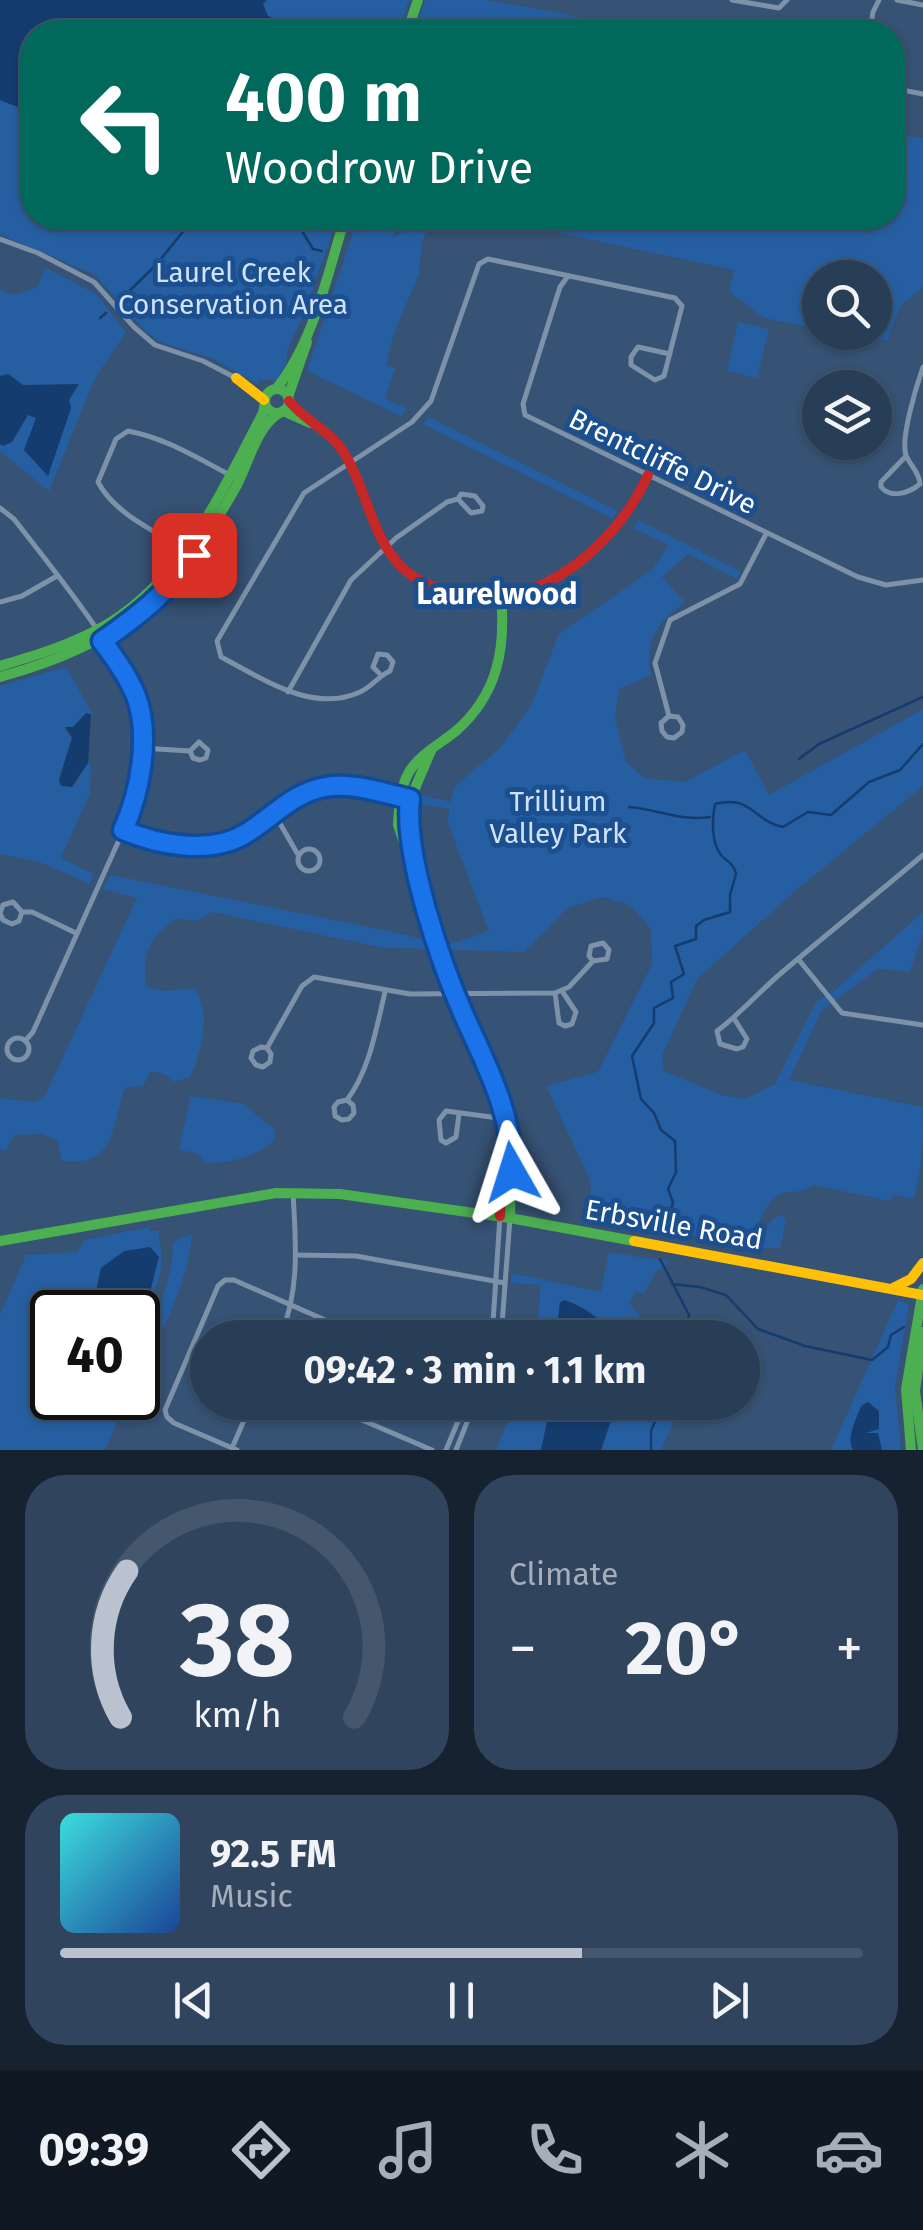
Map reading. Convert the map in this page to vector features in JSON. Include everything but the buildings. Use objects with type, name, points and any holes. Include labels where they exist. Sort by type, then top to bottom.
[{"type":"street","points":[[732,0],[779,8],[787,0]]},
{"type":"street","points":[[897,0],[923,6]]},
{"type":"street","points":[[235,478],[269,396],[289,374],[307,332],[341,230]]},
{"type":"street","points":[[0,238],[94,282],[148,340],[236,378],[334,438],[350,463],[386,547],[408,571],[453,594],[502,597],[534,588],[613,536],[634,507],[648,475]]},
{"type":"street","points":[[379,674],[373,660],[378,654],[387,654],[392,659],[392,668],[379,674],[370,687],[355,694],[306,698],[220,657],[216,642],[298,501],[312,486],[412,422],[431,400],[479,264],[488,259],[680,300],[682,306],[670,354],[664,376],[660,380],[631,365],[638,347],[670,354]]},
{"type":"street","name":"Brentcliffe Drive","points":[[568,276],[560,287],[522,410],[532,420],[858,577],[886,585],[923,580]]},
{"type":"street","points":[[0,677],[50,664],[150,606],[174,583],[266,422],[285,405],[307,332]]},
{"type":"street","points":[[906,456],[881,482],[887,493],[914,490],[920,484],[920,476],[906,456],[908,426],[923,367]]},
{"type":"street","points":[[269,396],[268,410],[285,405]]},
{"type":"street","points":[[191,553],[142,524],[104,493],[98,482],[116,440],[128,432],[152,436],[181,446],[235,478]]},
{"type":"street","points":[[288,692],[352,580],[386,547],[461,494],[475,496],[483,506],[482,511],[471,513],[458,499]]},
{"type":"street","points":[[0,508],[14,519],[100,636],[136,695],[142,718],[137,792],[33,1032],[25,1042]]},
{"type":"street","points":[[669,716],[656,657],[670,620],[740,584],[766,534]]},
{"type":"street","points":[[0,602],[22,596],[57,576]]},
{"type":"street","points":[[502,597],[502,648],[494,680],[475,713],[418,758],[406,774],[398,825],[455,993],[492,1076],[507,1123],[502,1142],[502,1320]]},
{"type":"street","points":[[0,666],[100,636]]},
{"type":"street","points":[[669,716],[678,717],[683,724],[678,736],[670,738],[662,731],[662,723],[669,716]]},
{"type":"street","points":[[141,748],[190,751]]},
{"type":"street","points":[[123,830],[182,845],[212,845],[245,834],[290,800],[323,787],[341,785],[404,798]]},
{"type":"street","points":[[274,812],[298,853],[298,866],[314,870],[320,866],[320,856],[315,852],[298,853]]},
{"type":"street","points":[[735,1020],[747,1039],[737,1050],[720,1044],[716,1039],[718,1031],[923,855]]},
{"type":"street","points":[[9,902],[17,903],[22,912],[19,921],[12,924],[3,920],[0,913],[9,902]]},
{"type":"street","points":[[22,912],[32,912],[76,933]]},
{"type":"street","points":[[266,1048],[308,980],[318,977],[385,992],[559,992],[593,961],[606,959],[607,946],[600,942],[591,946],[593,961]]},
{"type":"street","points":[[799,960],[842,1013],[923,1025]]},
{"type":"street","points":[[347,1100],[368,1058],[385,992]]},
{"type":"street","points":[[559,992],[576,1012],[572,1024],[565,1026],[559,1022],[559,992]]},
{"type":"street","points":[[17,1038],[25,1042],[28,1051],[24,1058],[10,1056],[7,1047],[11,1041],[17,1038]]},
{"type":"street","points":[[347,1100],[354,1113],[350,1119],[342,1120],[334,1114],[334,1107],[347,1100]]},
{"type":"street","points":[[458,1114],[456,1136],[446,1143],[438,1134],[441,1115],[446,1112],[458,1114],[507,1123]]},
{"type":"street","points":[[287,1320],[292,1306],[297,1255],[294,1193]]},
{"type":"street","name":"Erbsville Road","points":[[0,1240],[233,1198],[294,1193],[363,1196],[505,1217],[923,1293]]},
{"type":"street","points":[[493,1320],[505,1217]]},
{"type":"street","points":[[297,1255],[356,1256],[505,1283]]},
{"type":"street","points":[[891,1289],[911,1280],[923,1262]]},
{"type":"street","points":[[245,1420],[234,1449],[167,1417],[166,1406],[218,1286],[225,1280],[234,1280],[324,1320]]},
{"type":"street","points":[[912,1450],[905,1407],[906,1380],[923,1293]]},
{"type":"street","points":[[923,1332],[914,1407],[923,1450]]},
{"type":"street","points":[[362,1420],[432,1450]]},
{"type":"street","points":[[446,1450],[458,1420]]},
{"type":"street","points":[[456,1450],[468,1420]]},
{"type":"green space","name":"Laurel Creek Conservation Area","points":[[0,0],[409,0],[403,20],[20,20],[20,230],[333,230],[287,351],[286,365],[277,380],[260,380],[257,384],[212,358],[160,342],[147,333],[95,275],[0,234]]},
{"type":"green space","points":[[425,0],[487,0],[597,20],[418,20]]},
{"type":"green space","points":[[905,136],[923,138],[923,287],[901,305],[892,328],[892,260],[802,260],[802,325],[764,318],[729,291],[734,270],[546,230],[905,230]]},
{"type":"green space","points":[[354,230],[396,230],[393,238],[406,230],[427,230],[419,274],[394,333],[386,365],[395,368],[385,399],[408,409],[401,416],[307,371]]},
{"type":"green space","points":[[46,268],[96,294],[126,332],[95,378],[49,491],[0,451],[0,444],[12,442],[28,414],[37,418],[24,450],[48,476],[69,400],[78,385],[23,385],[8,374],[0,376],[0,290],[14,295],[37,287]]},
{"type":"green space","points":[[738,322],[769,329],[757,378],[727,371]]},
{"type":"green space","points":[[428,417],[618,511],[612,518],[423,424]]},
{"type":"green space","name":"Trillium Valley Park","points":[[638,520],[741,572],[737,579],[688,554],[662,577],[685,602],[655,633],[649,652],[651,675],[619,689],[615,718],[626,762],[644,778],[685,782],[745,750],[769,795],[923,709],[923,786],[795,891],[697,979],[662,1056],[664,1071],[721,1095],[745,1099],[775,1084],[816,1002],[834,991],[923,912],[923,933],[910,972],[877,969],[821,1011],[789,1080],[923,1107],[921,1165],[913,1199],[894,1195],[890,1201],[813,1185],[803,1191],[783,1193],[768,1206],[752,1239],[761,1238],[771,1221],[782,1214],[786,1221],[780,1248],[756,1248],[592,1216],[590,1179],[546,1086],[598,1072],[652,964],[651,929],[630,905],[602,897],[567,908],[524,952],[451,950],[450,944],[489,931],[448,823],[449,809],[417,804],[419,794],[450,802],[455,786],[499,749],[531,706],[559,634],[652,570],[669,545],[633,528]]},
{"type":"green space","points":[[66,667],[93,715],[86,713],[65,730],[72,737],[59,780],[72,787],[91,764],[90,793],[61,858],[94,874],[90,884],[42,863],[0,854],[0,686]]},
{"type":"green space","points":[[110,875],[389,931],[427,940],[429,949],[384,948],[212,912],[197,921],[176,918],[149,948],[145,975],[147,987],[162,991],[194,988],[199,998],[203,1032],[190,1077],[175,1082],[162,1073],[150,1072],[143,1086],[125,1088],[109,1141],[93,1158],[62,1161],[57,1140],[40,1134],[14,1135],[6,1151],[0,1150],[0,1098],[33,1102],[44,1098],[137,898],[103,889]]},
{"type":"green space","points":[[191,1096],[243,1104],[274,1129],[275,1139],[252,1155],[224,1162],[206,1163],[197,1153],[179,1150]]},
{"type":"green space","points":[[149,1227],[149,1231],[158,1231],[158,1281],[153,1290],[140,1290],[101,1268],[96,1290],[30,1290],[30,1420],[118,1420],[105,1450],[0,1450],[0,1315],[26,1255],[77,1252],[85,1240]]},
{"type":"green space","points":[[192,1234],[185,1271],[160,1335],[160,1304],[173,1242]]},
{"type":"green space","points":[[609,1252],[669,1262],[656,1272],[644,1294],[636,1292],[629,1303],[643,1320],[603,1320],[560,1302],[558,1320],[538,1320],[541,1285],[511,1283],[512,1273],[601,1292]]},
{"type":"green space","points":[[898,1300],[909,1304],[895,1387],[901,1450],[831,1450]]},
{"type":"green space","points":[[509,1420],[547,1420],[541,1450],[496,1450]]},
{"type":"green space","points":[[611,1420],[673,1423],[661,1450],[601,1450]]},
{"type":"shaded area","points":[[0,0],[267,0],[263,4],[268,16],[277,20],[20,20],[20,108],[0,100]]},
{"type":"shaded area","points":[[8,374],[23,385],[79,384],[69,400],[71,408],[48,476],[24,450],[36,418],[28,415],[12,442],[0,444],[0,376]]},
{"type":"shaded area","points":[[86,713],[91,714],[88,763],[72,787],[61,786],[59,780],[72,738],[65,727],[73,727]]},
{"type":"shaded area","points":[[150,1247],[159,1257],[151,1290],[96,1290],[101,1268],[124,1251]]},
{"type":"shaded area","points":[[565,1300],[599,1320],[558,1320],[560,1302]]},
{"type":"shaded area","points":[[868,1402],[879,1411],[879,1429],[866,1433],[878,1433],[882,1450],[853,1450],[852,1428],[861,1406]]},
{"type":"shaded area","points":[[547,1420],[611,1420],[601,1450],[541,1450]]},
{"type":"waterway","points":[[120,300],[184,230]]},
{"type":"waterway","points":[[301,230],[313,249],[322,251]]},
{"type":"waterway","points":[[100,318],[106,313]]},
{"type":"waterway","points":[[799,759],[819,744],[923,697]]},
{"type":"waterway","points":[[666,1232],[673,1202],[668,1189],[676,1172],[675,1141],[661,1130],[654,1113],[641,1099],[632,1056],[654,1023],[654,1008],[673,998],[671,982],[684,974],[675,946],[696,939],[696,926],[704,920],[730,912],[736,874],[715,844],[715,804],[737,803],[783,827],[808,812],[831,815],[869,782],[900,770],[923,744]]},
{"type":"waterway","points":[[629,807],[690,818],[710,817]]},
{"type":"waterway","points":[[660,1259],[689,1315],[688,1320]]},
{"type":"waterway","points":[[672,1284],[726,1295],[758,1329],[805,1346],[872,1360],[888,1347],[891,1335],[904,1327]]},
{"type":"waterway","points":[[651,1450],[656,1420]]},
{"type":"traffic: fast","points":[[411,20],[418,0]]},
{"type":"traffic: fast","points":[[276,389],[310,329],[341,230]]},
{"type":"traffic: fast","points":[[288,397],[307,342]]},
{"type":"traffic: fast","points":[[277,389],[286,392],[289,401],[286,410],[277,413],[268,410],[265,401],[268,392],[277,389]]},
{"type":"traffic: fast","points":[[0,666],[95,631],[125,613],[151,590],[214,506],[265,403]]},
{"type":"traffic: fast","points":[[283,411],[310,423]]},
{"type":"traffic: fast","points":[[0,677],[43,664],[113,631],[167,586],[214,524],[259,436],[279,413]]},
{"type":"traffic: fast","points":[[501,597],[500,653],[490,687],[470,717],[409,772],[398,825],[455,993],[501,1099],[512,1141],[510,1218]]},
{"type":"traffic: fast","points":[[413,857],[409,802],[431,751]]},
{"type":"traffic: fast","points":[[0,1241],[276,1193],[340,1194],[510,1218],[634,1241]]},
{"type":"traffic: fast","points":[[911,1450],[906,1389],[923,1289]]},
{"type":"traffic: fast","points":[[923,1332],[915,1391],[923,1450]]},
{"type":"traffic: slow","points":[[236,378],[264,400]]},
{"type":"traffic: slow","points":[[634,1241],[923,1295]]},
{"type":"traffic: slow","points":[[893,1288],[911,1279],[923,1263]]},
{"type":"traffic: jam","points":[[289,401],[344,453],[380,537],[397,562],[424,583],[457,594],[517,594],[571,568],[616,526],[648,475]]},
{"type":"traffic: jam","points":[[500,1216],[502,1142],[507,1128]]},
{"type":"district","name":"Laurelwood","points":[[497,594]]},
{"type":"route","points":[[194,555],[174,583],[150,606],[102,641],[136,695],[142,718],[137,792],[123,830],[200,846],[245,834],[290,800],[323,787],[341,785],[410,799],[412,860],[455,993],[501,1099],[512,1140],[512,1172]]}]
